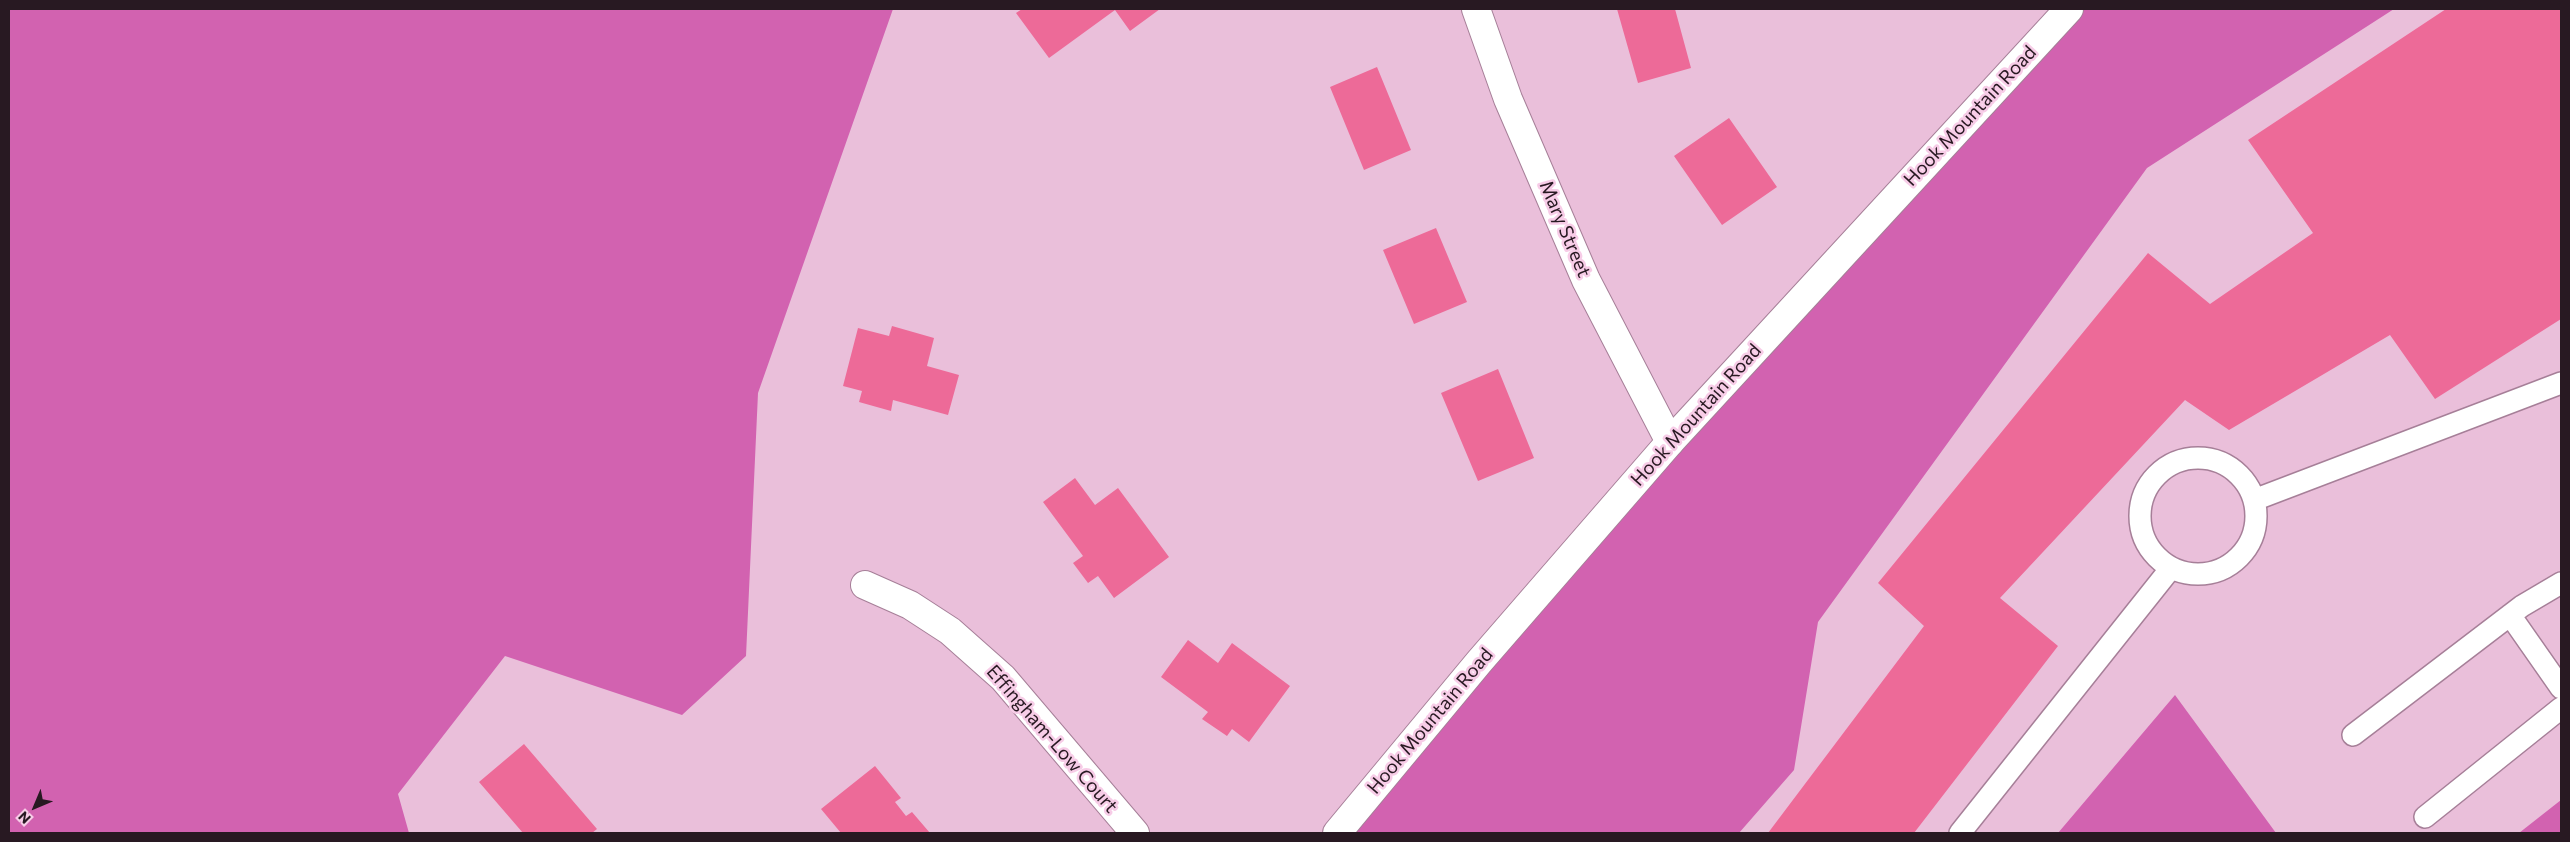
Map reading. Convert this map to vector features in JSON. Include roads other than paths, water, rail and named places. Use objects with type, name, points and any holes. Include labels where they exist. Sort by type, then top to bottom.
[{"type":"street","name":"Mary Street","points":[[1476,9],[1508,99],[1586,280],[1670,442]]},
{"type":"street","name":"Hook Mountain Road","points":[[1337,833],[1479,662],[1670,442],[2069,9]]},
{"type":"street","name":"Effingham-Low Court","points":[[865,586],[910,605],[950,631],[1003,678],[1135,833]]},
{"type":"lane","points":[[2254,500],[2561,383]]},
{"type":"lane","points":[[2196,457],[2215,460],[2232,469],[2246,483],[2254,500],[2256,520],[2251,539],[2241,555],[2226,567],[2208,573],[2189,574],[2171,568],[2155,556],[2144,540],[2139,522],[2141,502],[2148,485],[2160,470],[2177,461],[2196,457]]},
{"type":"lane","points":[[1960,833],[2171,568]]},
{"type":"lane","points":[[2353,735],[2510,615],[2561,583]]},
{"type":"lane","points":[[2510,615],[2561,688]]},
{"type":"lane","points":[[2425,817],[2561,708]]}]
